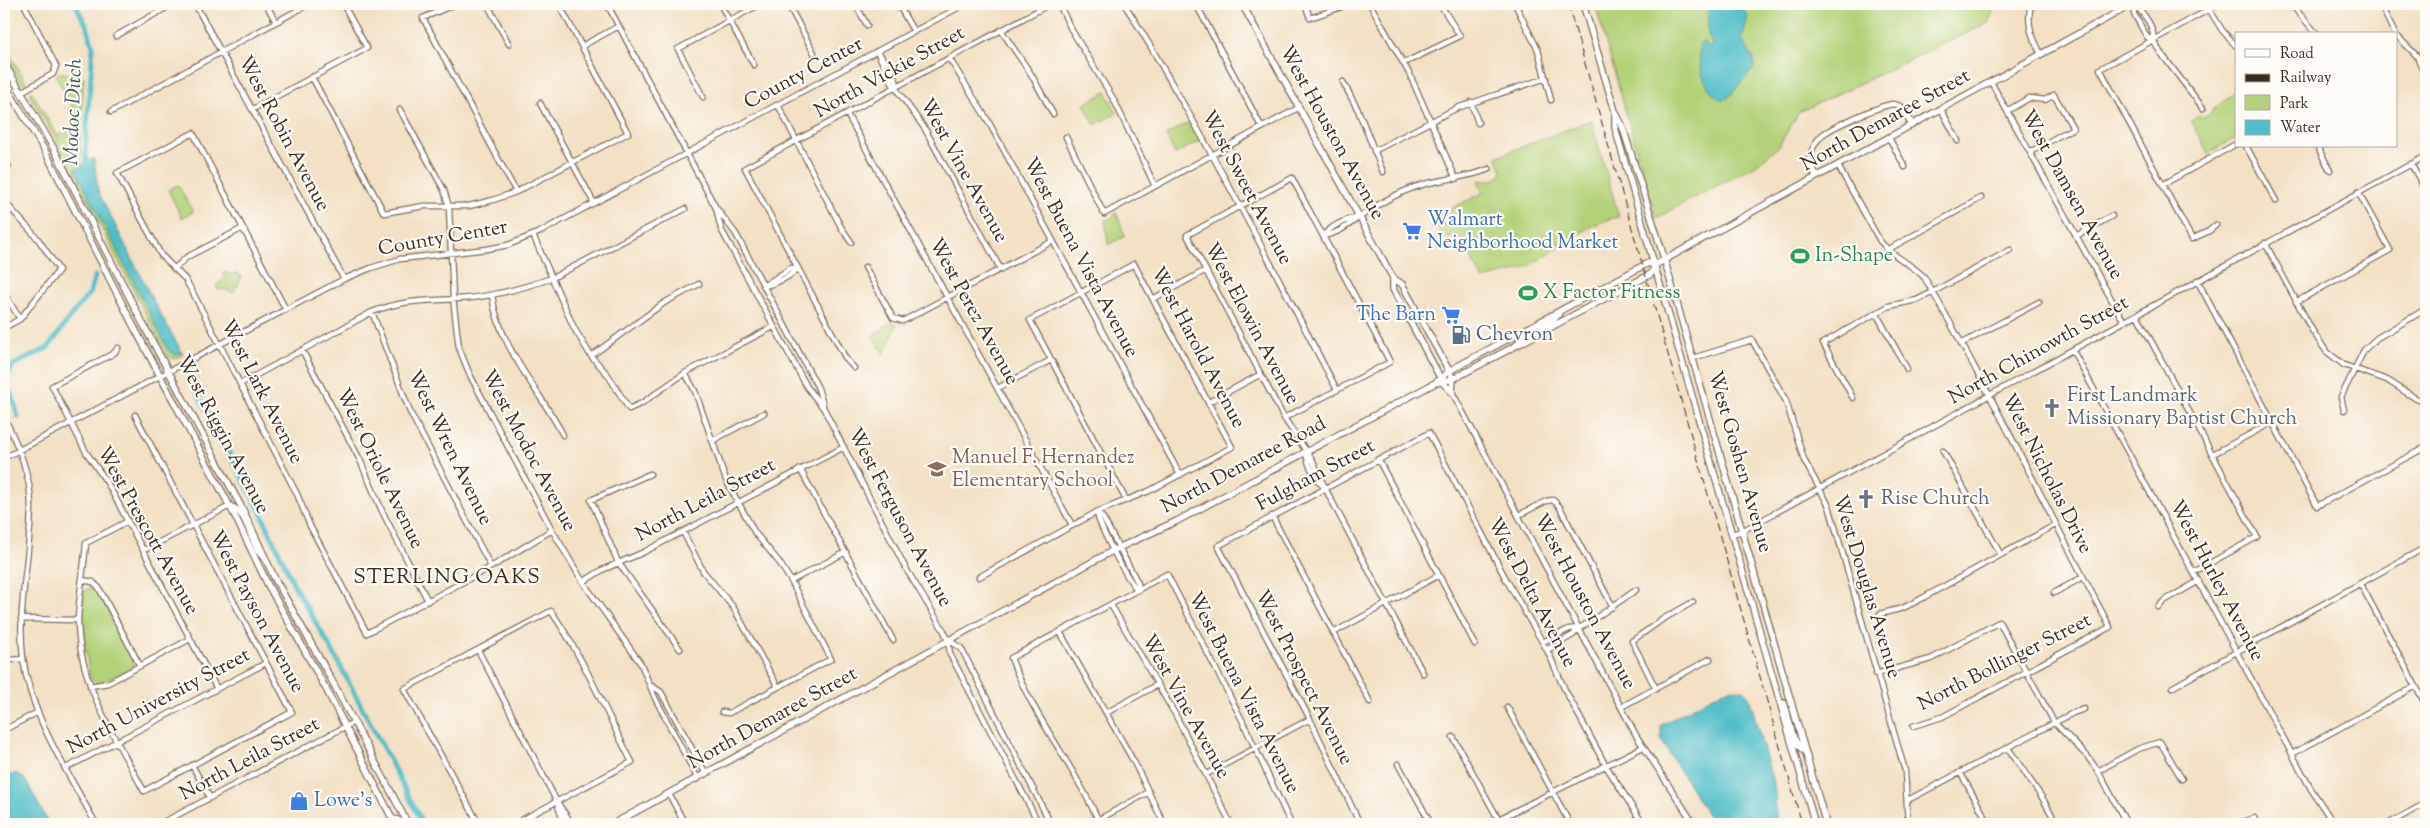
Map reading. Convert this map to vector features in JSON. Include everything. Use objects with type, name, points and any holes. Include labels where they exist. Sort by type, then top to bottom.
[{"type":"main road","name":"West Houston Avenue","points":[[1242,4],[1393,278],[1402,284],[1453,380]]},
{"type":"main road","name":"West Goshen Avenue","points":[[1583,4],[1615,111],[1622,125],[1664,260],[1826,824]]},
{"type":"main road","name":"North Demaree Street","points":[[1556,325],[1651,274],[1655,265],[2133,4]]},
{"type":"main road","name":"West Riggin Avenue","points":[[4,63],[51,142],[146,328],[246,514],[266,560],[408,824]]},
{"type":"main road","name":"West Riggin Avenue","points":[[4,83],[45,151],[230,506],[268,585],[346,727],[393,822]]},
{"type":"main road","name":"West Goshen Avenue","points":[[1615,111],[1615,128],[1815,824]]},
{"type":"main road","name":"North Demaree Street","points":[[1435,383],[1448,371],[1648,263],[1655,265]]},
{"type":"main road","name":"West Houston Avenue","points":[[1393,278],[1393,289],[1443,383],[1452,392]]},
{"type":"main road","points":[[1517,345],[1523,336],[1557,318],[1560,311]]},
{"type":"main road","name":"North Demaree Road","points":[[948,640],[1117,549],[1177,521],[1435,383],[1453,380],[1556,325]]},
{"type":"main road","points":[[1452,392],[1453,380]]},
{"type":"main road","points":[[230,506],[238,510],[257,552],[266,560]]},
{"type":"main road","name":"North Demaree Street","points":[[613,824],[948,640]]},
{"type":"main road","points":[[1779,698],[1784,701],[1795,739],[1799,747],[1805,751]]},
{"type":"main road","points":[[393,822],[398,820],[402,824]]},
{"type":"street","points":[[21,92],[53,74],[56,70],[54,61],[24,4]]},
{"type":"street","points":[[116,36],[173,4]]},
{"type":"street","name":"West Robin Avenue","points":[[195,4],[344,279]]},
{"type":"street","points":[[266,4],[276,22]]},
{"type":"street","points":[[111,112],[309,4]]},
{"type":"street","points":[[253,109],[367,48],[344,4]]},
{"type":"street","points":[[455,4],[423,18],[516,192]]},
{"type":"street","points":[[487,4],[509,44]]},
{"type":"street","points":[[312,77],[384,213],[424,206],[470,206],[516,192],[628,133],[559,4]]},
{"type":"street","name":"West Ferguson Avenue","points":[[607,4],[716,208],[730,223],[764,286],[818,388],[824,409]]},
{"type":"street","points":[[720,4],[754,65]]},
{"type":"street","points":[[703,96],[678,49],[760,4]]},
{"type":"street","points":[[788,4],[814,53]]},
{"type":"street","points":[[855,4],[867,25]]},
{"type":"street","points":[[898,4],[914,32]]},
{"type":"street","name":"County Center","points":[[4,458],[344,279],[371,268],[400,260],[508,245],[533,235],[965,4]]},
{"type":"street","name":"North Vickie Street","points":[[798,268],[745,168],[1050,4]]},
{"type":"street","points":[[1059,4],[1071,29],[1114,100],[1155,186]]},
{"type":"street","name":"West Sweet Avenue","points":[[1124,4],[1152,46],[1213,154],[1239,207],[1338,390]]},
{"type":"street","points":[[1196,4],[1262,128]]},
{"type":"street","points":[[1305,4],[1310,18],[1350,4]]},
{"type":"street","points":[[1370,4],[1404,63],[1456,179]]},
{"type":"street","points":[[1404,63],[1460,36],[1440,4]]},
{"type":"street","points":[[1515,4],[1532,36],[1551,100]]},
{"type":"street","points":[[2032,4],[2028,15],[2029,26],[2041,54]]},
{"type":"street","points":[[2133,4],[2134,14],[2147,37],[2153,40],[2203,108]]},
{"type":"street","points":[[2216,226],[2209,232],[2192,239],[2100,68],[2218,4]]},
{"type":"street","points":[[2291,4],[2316,32]]},
{"type":"street","points":[[2380,4],[2394,32]]},
{"type":"street","points":[[2209,9],[2222,30],[2235,45]]},
{"type":"street","points":[[582,46],[619,26]]},
{"type":"street","points":[[1000,30],[1031,74],[1053,114]]},
{"type":"street","points":[[2398,36],[2418,56],[2426,77]]},
{"type":"street","name":"West Vine Avenue","points":[[877,51],[884,58],[896,80],[897,87],[924,129],[1001,270]]},
{"type":"street","name":"West Buena Vista Avenue","points":[[950,58],[988,119],[1180,475]]},
{"type":"street","points":[[1374,151],[1430,121],[1471,102],[1546,78]]},
{"type":"street","points":[[1342,82],[1358,110],[1382,172]]},
{"type":"street","name":"West Damsen Avenue","points":[[1991,82],[2124,322]]},
{"type":"street","points":[[2007,111],[2029,98],[2045,100],[2054,95],[2073,128],[2030,152]]},
{"type":"street","points":[[540,102],[594,203]]},
{"type":"street","points":[[1471,102],[1478,123]]},
{"type":"street","points":[[778,105],[840,228],[851,242]]},
{"type":"street","points":[[1817,177],[1809,158],[1815,143],[1831,130],[1887,105],[1902,107],[1912,125]]},
{"type":"street","points":[[1066,137],[1104,214],[1298,108]]},
{"type":"street","points":[[1941,109],[1958,141]]},
{"type":"street","points":[[400,110],[444,190],[449,206]]},
{"type":"street","name":"West Perez Avenue","points":[[848,114],[1072,526]]},
{"type":"street","name":"West Lark Avenue","points":[[243,228],[193,133],[117,173],[161,255],[189,284],[297,494],[310,526],[367,633],[428,600]]},
{"type":"street","points":[[1889,138],[1905,167]]},
{"type":"street","points":[[2164,184],[2235,145]]},
{"type":"street","points":[[2247,148],[2276,201]]},
{"type":"street","points":[[2318,148],[2330,170]]},
{"type":"street","name":"North Chinowth Street","points":[[1732,534],[1742,531],[2073,351],[2197,280],[2426,156]]},
{"type":"street","points":[[2411,164],[2426,190]]},
{"type":"street","points":[[4,171],[8,166]]},
{"type":"street","name":"West Nicholas Drive","points":[[1838,166],[1880,241],[1887,250],[1914,266],[1924,277],[1933,292],[1990,396],[2055,525],[2110,626]]},
{"type":"street","points":[[1323,236],[1330,235],[1352,224],[1359,217],[1412,188],[1456,179],[1489,169]]},
{"type":"street","points":[[1239,207],[1292,178],[1390,362],[1284,418]]},
{"type":"street","points":[[2296,302],[2390,250],[2358,192]]},
{"type":"street","points":[[1887,250],[1981,198]]},
{"type":"street","points":[[4,201],[26,225],[59,270],[20,319],[4,328]]},
{"type":"street","name":"West Modoc Avenue","points":[[449,206],[449,253],[452,298],[459,348],[470,376],[552,530],[583,582],[630,647],[652,686],[655,698],[698,779]]},
{"type":"street","name":"West Elowin Avenue","points":[[1239,207],[1187,235],[1284,418],[1313,461],[1325,488],[1422,673]]},
{"type":"street","name":"West Ferguson Avenue","points":[[716,208],[721,229],[807,387],[824,409],[897,553],[948,640],[950,654],[1039,824]]},
{"type":"street","points":[[240,384],[372,312],[395,304],[421,299],[492,295],[552,278],[685,209]]},
{"type":"street","points":[[2076,236],[2112,216]]},
{"type":"street","points":[[174,269],[187,257],[243,228],[286,310]]},
{"type":"street","points":[[533,235],[574,328],[590,356],[608,375],[629,409],[649,398],[685,372],[773,326]]},
{"type":"street","points":[[865,266],[891,314],[898,321],[906,320],[1053,241]]},
{"type":"street","points":[[2265,243],[2296,302],[2326,351],[2339,362],[2387,380],[2426,405]]},
{"type":"street","points":[[1853,398],[1823,343],[1876,313],[1933,292],[2010,250]]},
{"type":"street","name":"West Harold Avenue","points":[[1082,292],[1134,264],[1209,402],[1232,447],[1180,475]]},
{"type":"street","points":[[764,286],[794,273],[798,268],[854,368]]},
{"type":"street","points":[[1153,298],[1206,270]]},
{"type":"street","points":[[2197,280],[2317,506],[2426,447]]},
{"type":"street","points":[[590,356],[664,302],[699,284]]},
{"type":"street","points":[[1082,292],[1030,320],[1126,500]]},
{"type":"street","points":[[4,293],[20,319]]},
{"type":"street","points":[[492,295],[495,314],[502,333],[550,409],[563,436]]},
{"type":"street","points":[[1961,344],[2039,302]]},
{"type":"street","points":[[2344,410],[2341,396],[2354,369],[2370,344],[2426,309]]},
{"type":"street","name":"West Wren Avenue","points":[[372,312],[410,412],[491,567]]},
{"type":"street","points":[[1876,313],[1907,369]]},
{"type":"street","points":[[2137,315],[2257,537],[2194,572]]},
{"type":"street","name":"West Douglas Avenue","points":[[1693,358],[1752,340],[1786,401],[1804,460],[1829,506],[1905,771],[1908,824]]},
{"type":"street","name":"West Prescott Avenue","points":[[118,348],[114,353],[52,386],[144,550],[217,689]]},
{"type":"street","name":"West Oriole Avenue","points":[[302,350],[360,460],[382,511],[428,600]]},
{"type":"street","name":"West Hurley Avenue","points":[[2073,351],[2292,754],[2334,824]]},
{"type":"street","points":[[998,388],[1051,360]]},
{"type":"street","points":[[685,372],[695,390],[726,480],[737,502],[755,533],[779,562],[791,581],[831,659],[729,713],[722,712]]},
{"type":"street","points":[[1209,402],[1261,374]]},
{"type":"street","name":"West Houston Avenue","points":[[1452,392],[1643,747],[1694,824]]},
{"type":"street","points":[[712,441],[764,413]]},
{"type":"street","name":"West Payson Avenue","points":[[136,415],[292,712],[192,765]]},
{"type":"street","points":[[4,417],[19,450],[27,478],[31,506],[21,619],[23,659],[38,712],[96,824]]},
{"type":"street","points":[[2213,454],[2273,422]]},
{"type":"street","name":"Fulgham Street","points":[[1218,546],[1378,458],[1429,433]]},
{"type":"street","name":"West Delta Avenue","points":[[1429,433],[1507,581],[1543,642],[1565,690],[1606,766],[1643,824]]},
{"type":"street","name":"North Leila Street","points":[[583,582],[618,562],[644,552],[844,447]]},
{"type":"street","points":[[1943,451],[2000,555]]},
{"type":"street","points":[[1378,458],[1475,644]]},
{"type":"street","points":[[800,469],[893,640]]},
{"type":"street","points":[[650,474],[591,500],[618,562],[680,649]]},
{"type":"street","points":[[979,576],[1097,512],[1180,475]]},
{"type":"street","points":[[1519,515],[1546,501],[1553,500],[1559,506],[1613,607]]},
{"type":"street","points":[[144,550],[230,506]]},
{"type":"street","points":[[1097,512],[1103,518],[1117,549],[1138,583],[1138,590],[1011,658],[1039,717],[1084,790],[1097,823]]},
{"type":"street","points":[[1272,516],[1370,702]]},
{"type":"street","points":[[128,521],[86,543],[78,620],[82,658],[90,686],[117,742],[144,791],[192,765],[210,798]]},
{"type":"street","points":[[1880,614],[1903,608],[2055,525]]},
{"type":"street","points":[[428,600],[491,567],[552,530]]},
{"type":"street","points":[[683,532],[703,571],[733,607],[778,687]]},
{"type":"street","name":"West Prospect Avenue","points":[[1218,546],[1310,719],[1360,824]]},
{"type":"street","points":[[2173,687],[2426,547]]},
{"type":"street","points":[[791,581],[846,552]]},
{"type":"street","name":"West Buena Vista Avenue","points":[[1138,590],[1167,574],[1255,748],[1291,824]]},
{"type":"street","points":[[1333,633],[1439,575]]},
{"type":"street","points":[[2054,593],[2083,577]]},
{"type":"street","points":[[82,580],[93,582],[99,588],[140,666]]},
{"type":"street","points":[[2158,608],[2164,601],[2199,581]]},
{"type":"street","points":[[2360,583],[2426,705]]},
{"type":"street","points":[[1547,650],[1573,636],[1579,628],[1636,590]]},
{"type":"street","points":[[1656,689],[1632,641],[1663,619],[1693,602]]},
{"type":"street","name":"West Vine Avenue","points":[[1111,605],[1175,714],[1231,824]]},
{"type":"street","points":[[479,824],[404,689],[551,611],[571,638],[586,666],[597,695],[632,762],[514,824]]},
{"type":"street","points":[[21,619],[78,620]]},
{"type":"street","points":[[1876,674],[1931,659],[1999,622],[2054,722],[2087,756],[2098,771],[2127,824]]},
{"type":"street","name":"North Bollinger Street","points":[[1913,726],[1942,717],[2110,626]]},
{"type":"street","points":[[1543,642],[1569,628],[1579,628]]},
{"type":"street","points":[[1060,632],[1149,792],[1164,824]]},
{"type":"street","points":[[90,686],[108,683],[190,640]]},
{"type":"street","name":"West Ferguson Avenue","points":[[948,640],[961,648],[1051,824]]},
{"type":"street","points":[[478,650],[557,802],[572,824]]},
{"type":"street","points":[[4,663],[10,660],[23,659]]},
{"type":"street","points":[[1621,707],[1710,659]]},
{"type":"street","name":"North University Street","points":[[66,768],[266,663]]},
{"type":"street","points":[[1106,713],[1157,685]]},
{"type":"street","name":"West Modoc Avenue","points":[[652,686],[661,692],[706,774]]},
{"type":"street","points":[[2292,754],[2416,686]]},
{"type":"street","points":[[1507,707],[1570,824]]},
{"type":"street","points":[[1908,800],[2054,722],[2084,709]]},
{"type":"street","points":[[4,730],[38,712]]},
{"type":"street","points":[[1207,774],[1310,719]]},
{"type":"street","name":"North Leila Street","points":[[160,824],[354,722]]},
{"type":"street","points":[[1453,737],[1499,822]]},
{"type":"street","points":[[2098,771],[2156,742],[2163,745],[2182,779]]},
{"type":"street","points":[[1488,824],[1499,822],[1553,792],[1643,747]]},
{"type":"street","points":[[2008,748],[2043,799],[2057,824]]},
{"type":"street","points":[[1398,764],[1431,824]]},
{"type":"street","points":[[1960,772],[1989,824]]},
{"type":"street","points":[[1084,824],[1097,823],[1149,792]]},
{"type":"street","points":[[669,794],[685,824]]},
{"type":"street","points":[[557,802],[558,813],[564,824]]},
{"type":"street","points":[[2388,824],[2426,803]]},
{"type":"street","points":[[2236,824],[2254,818],[2257,824]]},
{"type":"green space","points":[[1595,4],[1996,4],[1988,23],[1799,112],[1778,147],[1756,165],[1656,218]]},
{"type":"green space","points":[[4,44],[27,84],[21,83],[4,52]]},
{"type":"green space","points":[[59,72],[84,78],[80,136],[81,167],[75,169],[169,351],[176,355],[182,352],[183,355],[173,359],[167,355],[55,138],[30,96],[31,91],[58,136],[76,126],[77,116],[56,76]]},
{"type":"green space","points":[[1106,92],[1117,113],[1095,125],[1084,104]]},
{"type":"green space","points":[[2235,93],[2235,139],[2208,153],[2191,122],[2197,116],[2203,118],[2208,116],[2213,109]]},
{"type":"green space","points":[[1591,120],[1619,217],[1593,225],[1524,268],[1483,280],[1459,235],[1451,239],[1449,236],[1444,239],[1433,217],[1483,193],[1478,181],[1493,180],[1498,177],[1502,170],[1497,159],[1498,156]]},
{"type":"green space","points":[[1190,122],[1201,140],[1175,154],[1166,135]]},
{"type":"green space","points":[[178,185],[193,212],[182,218],[168,190]]},
{"type":"green space","points":[[1116,212],[1125,236],[1108,245],[1105,220],[1110,219]]},
{"type":"green space","points":[[227,272],[228,275],[237,273],[242,277],[238,283],[239,285],[235,287],[236,290],[232,293],[230,290],[227,292],[226,289],[218,290],[216,286],[224,277],[222,274]]},
{"type":"green space","points":[[891,322],[897,325],[884,354],[872,336]]},
{"type":"green space","points":[[91,587],[97,590],[135,661],[131,669],[97,684],[90,678],[84,639],[83,592]]},
{"type":"water","points":[[1708,4],[1739,4],[1748,16],[1742,40],[1754,59],[1755,67],[1728,98],[1723,100],[1716,96],[1706,84],[1701,68],[1700,44],[1704,42],[1708,48],[1713,45],[1708,36]]},
{"type":"water","points":[[94,158],[98,191],[156,306],[182,352],[176,355],[169,351],[75,169]]},
{"type":"water","points":[[1734,688],[1743,690],[1749,696],[1777,797],[1774,803],[1778,815],[1774,824],[1713,824],[1661,740],[1661,725],[1724,690]]},
{"type":"water","points":[[16,773],[25,779],[49,824],[4,824],[4,778]]},
{"type":"waterway","name":"Modoc Ditch","points":[[75,4],[87,26],[93,47],[85,152],[88,169]]},
{"type":"waterway","points":[[18,417],[6,381],[13,365],[48,348],[90,293],[95,276]]},
{"type":"waterway","points":[[190,379],[262,515],[295,587],[333,652],[423,824]]},
{"type":"railway","points":[[1568,4],[1802,824]]},
{"type":"place","name":"Walmart Neighborhood Market","points":[[1412,231]]},
{"type":"place","name":"In-Shape","points":[[1800,256]]},
{"type":"place","name":"X Factor Fitness","points":[[1528,293]]},
{"type":"place","name":"The Barn","points":[[1451,315]]},
{"type":"place","name":"Chevron","points":[[1461,335]]},
{"type":"place","name":"First Landmark Missionary Baptist Church","points":[[2052,408]]},
{"type":"place","name":"Manuel F. Hernandez Elementary School","points":[[937,469]]},
{"type":"place","name":"Rise Church","points":[[1866,499]]},
{"type":"place","name":"Lowe's","points":[[299,801]]},
{"type":"district","name":"STERLING OAKS","points":[[447,578]]}]
